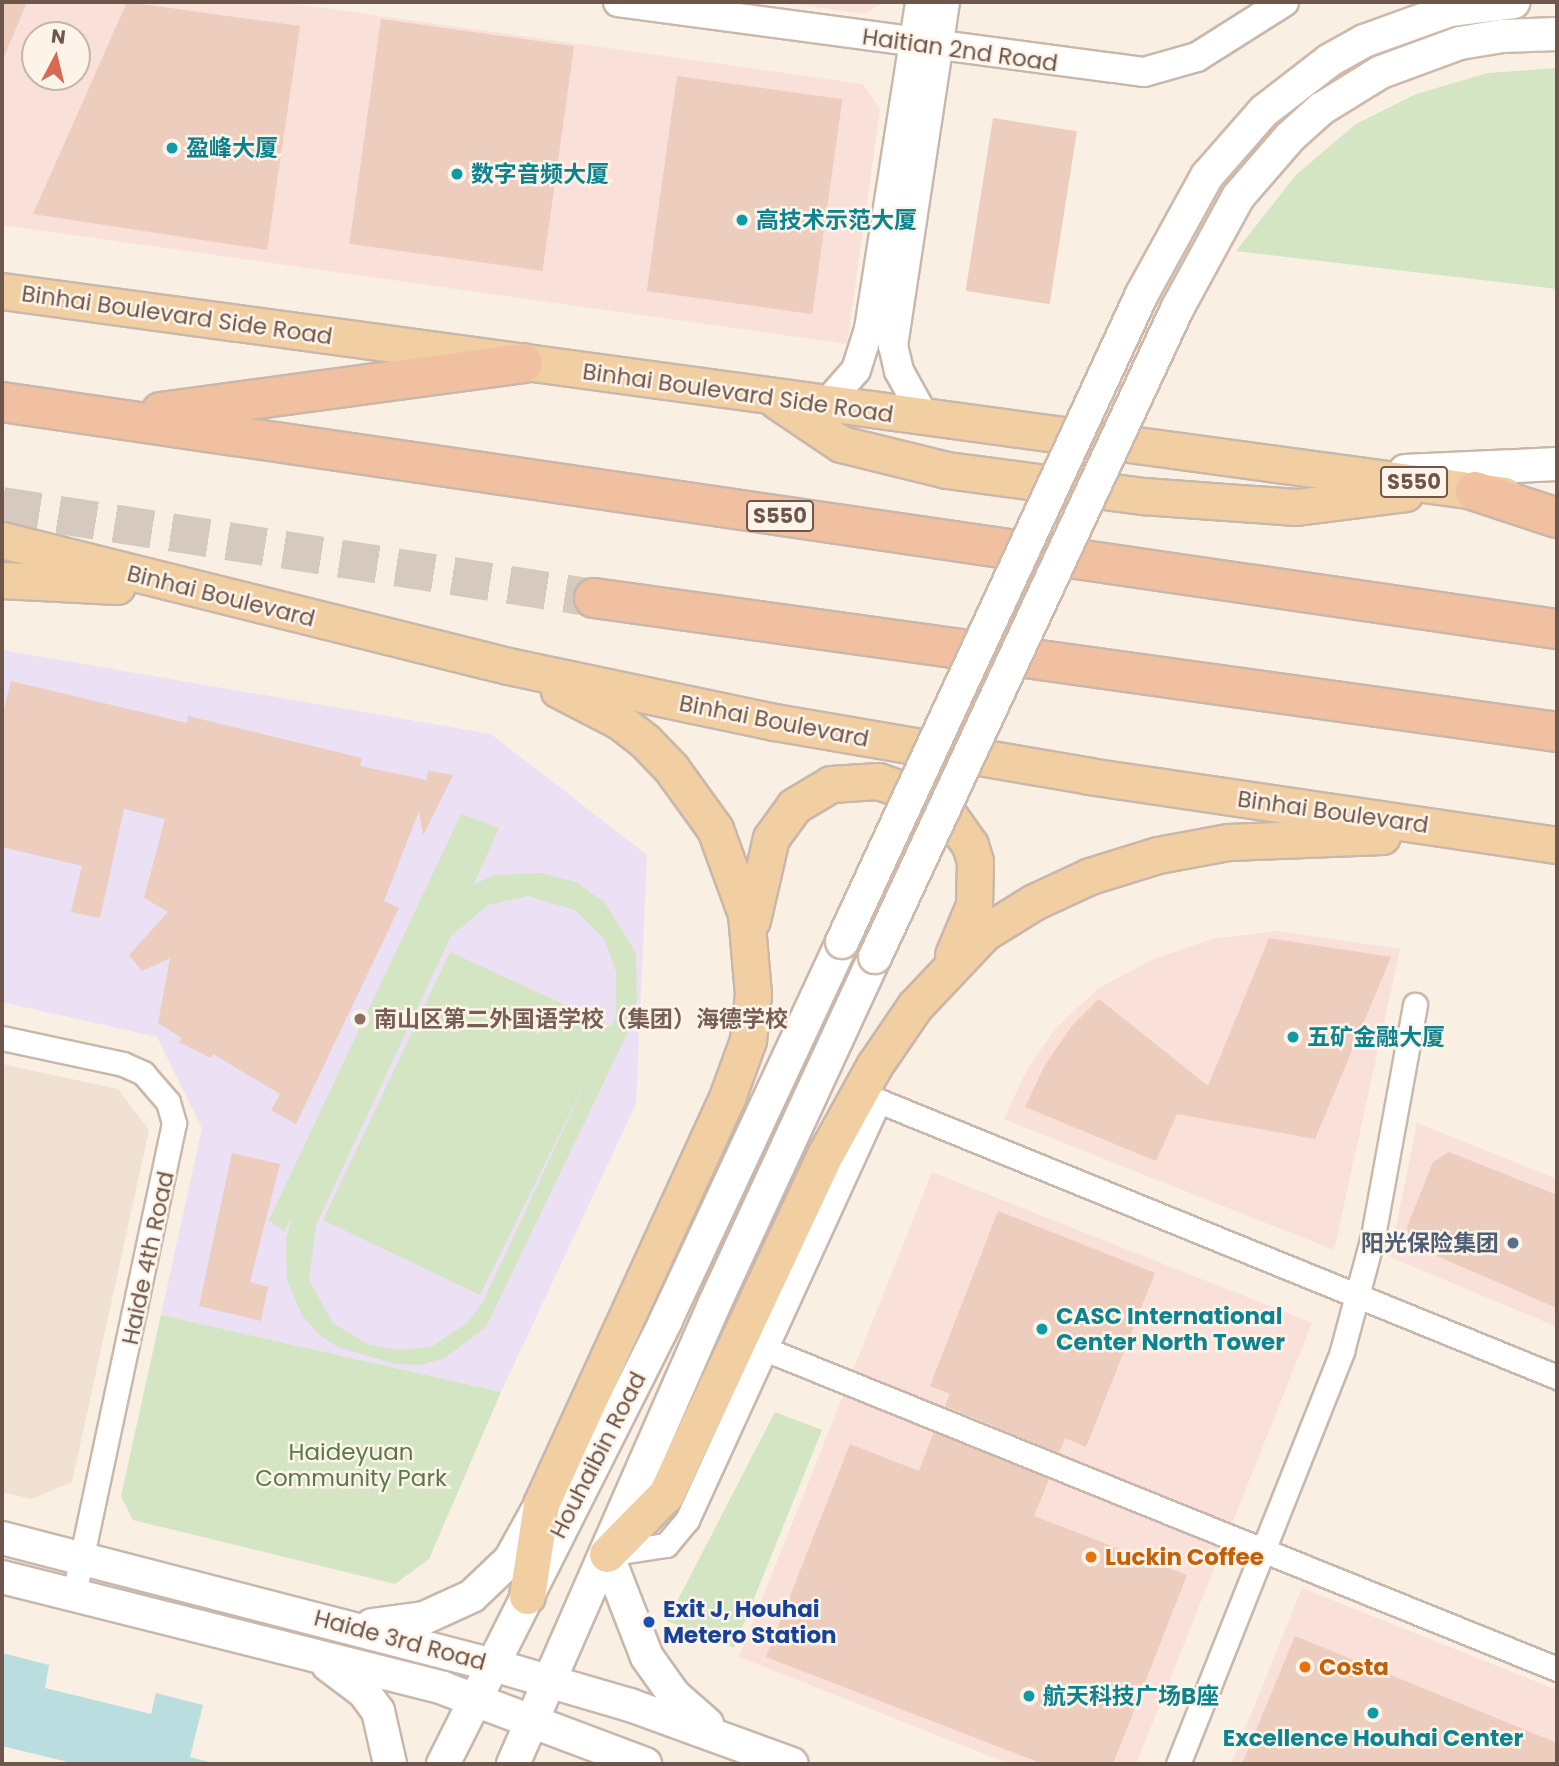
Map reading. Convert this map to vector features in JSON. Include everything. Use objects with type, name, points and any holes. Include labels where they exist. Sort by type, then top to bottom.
[{"type":"highway","points":[[115,419],[523,363]]},
{"type":"highway","name":"S550","points":[[2,402],[1557,629]]},
{"type":"highway","points":[[1463,489],[1557,517]]},
{"type":"highway","points":[[594,598],[1557,732]]},
{"type":"main road","name":"Houhaibin Road","points":[[443,1764],[666,1320],[1142,294],[1207,176],[1264,111],[1352,47],[1450,10],[1514,2]]},
{"type":"main road","name":"Houhaibin Road","points":[[513,1764],[783,1157],[1177,309],[1238,197],[1290,137],[1321,110],[1371,78],[1460,43],[1502,36],[1557,34]]},
{"type":"main road","name":"Binhai Boulevard Side Road","points":[[2,291],[772,398],[1557,502]]},
{"type":"main road","points":[[772,398],[841,444],[960,472],[1143,496],[1296,507],[1463,489]]},
{"type":"main road","points":[[1353,474],[1557,464]]},
{"type":"main road","name":"Binhai Boulevard","points":[[2,540],[508,667],[944,753],[1557,845]]},
{"type":"main road","points":[[2,580],[191,589]]},
{"type":"main road","points":[[508,667],[619,721],[671,768],[715,829],[729,859],[751,939]]},
{"type":"main road","points":[[343,1625],[390,1625],[424,1618],[472,1596],[510,1560],[541,1504],[739,1068],[752,1019],[751,939],[763,861],[779,823],[794,806],[831,784],[878,780],[928,797],[946,811],[961,828],[975,860],[976,882],[969,924],[938,979],[874,1066],[826,1153],[666,1494],[607,1554],[635,1631],[658,1675],[693,1714],[738,1742]]},
{"type":"main road","points":[[938,979],[984,933],[1034,902],[1090,876],[1158,855],[1228,842],[1293,838],[1490,835]]},
{"type":"main road","points":[[527,1595],[541,1504]]},
{"type":"main road","name":"Haide 3rd Road","points":[[2,1538],[493,1665],[738,1742],[792,1764]]},
{"type":"main road","name":"Haide 3rd Road","points":[[2,1577],[477,1698],[645,1764]]},
{"type":"main road","points":[[308,1654],[341,1672],[378,1711],[390,1764]]},
{"type":"street","name":"Haitian 2nd Road","points":[[618,2],[926,46],[1144,72],[1197,57],[1284,2]]},
{"type":"street","points":[[920,2],[926,46],[893,346],[899,371],[925,418]]},
{"type":"street","points":[[826,404],[856,370],[869,329],[926,46],[945,2]]},
{"type":"street","points":[[1178,1764],[1334,1374],[1358,1297],[1415,1005]]},
{"type":"street","name":"Haide 4th Road","points":[[2,1038],[123,1064],[143,1073],[168,1102],[174,1123],[74,1595]]},
{"type":"street","points":[[607,1554],[666,1545],[677,1535],[879,1101],[1557,1377]]},
{"type":"street","points":[[765,1349],[1557,1669]]},
{"type":"shaded area","points":[[2,2],[281,2],[863,84],[880,109],[847,344],[2,225]]},
{"type":"shaded area","points":[[781,2],[884,2],[864,14]]},
{"type":"shaded area","name":"南山区第二外国语学校（集团）海德学校","points":[[2,650],[491,734],[647,855],[636,1104],[501,1392],[161,1315],[202,1128],[157,1037],[2,1002]]},
{"type":"shaded area","points":[[1277,931],[1400,949],[1334,1250],[1004,1119],[1028,1068],[1057,1027],[1099,988],[1154,959],[1212,939]]},
{"type":"shaded area","points":[[2,1064],[118,1089],[149,1130],[72,1482],[31,1499],[2,1492]]},
{"type":"shaded area","points":[[1417,1123],[1557,1179],[1557,1327],[1390,1257]]},
{"type":"shaded area","points":[[932,1172],[1312,1323],[1136,1764],[1010,1764],[739,1657]]},
{"type":"shaded area","name":"Excellence Houhai Center","points":[[1302,1588],[1557,1690],[1557,1764],[1231,1764]]},
{"type":"green space","points":[[1557,68],[1557,289],[1236,251],[1296,175],[1356,124],[1416,94],[1488,73]]},
{"type":"green space","points":[[461,814],[499,828],[474,884],[496,875],[542,873],[576,882],[605,903],[636,953],[637,1000],[628,1032],[486,1327],[445,1358],[420,1365],[395,1364],[338,1347],[318,1334],[302,1315],[287,1280],[286,1239],[292,1216],[284,1231],[269,1220]],"holes":[[[528,896],[575,910],[605,940],[616,972],[616,1018],[611,1026],[450,952],[323,1220],[480,1295],[592,1068],[483,1302],[468,1322],[431,1347],[399,1350],[367,1344],[333,1323],[309,1280],[316,1225],[451,936],[488,905]]]},
{"type":"green space","name":"Haideyuan Community Park","points":[[161,1315],[501,1392],[429,1559],[395,1584],[133,1520],[121,1496]]},
{"type":"green space","points":[[775,1412],[822,1430],[734,1648],[667,1621]]},
{"type":"water","points":[[2,1653],[49,1665],[45,1688],[151,1714],[156,1693],[203,1705],[190,1757],[217,1764],[76,1764],[2,1746]]},
{"type":"building","points":[[2,2],[27,2],[2,62]]},
{"type":"building","name":"盈峰大厦","points":[[127,2],[300,26],[267,250],[33,214],[88,91],[91,91],[91,83]]},
{"type":"building","name":"数字音频大厦","points":[[381,19],[574,46],[543,271],[349,244]]},
{"type":"building","name":"高技术示范大厦","points":[[677,76],[842,99],[812,314],[647,291]]},
{"type":"building","points":[[993,118],[1077,131],[1050,304],[966,291]]},
{"type":"building","points":[[11,681],[187,723],[188,716],[362,758],[360,766],[427,780],[428,771],[453,775],[423,836],[419,811],[384,901],[399,908],[296,1124],[271,1110],[280,1094],[213,1054],[211,1058],[179,1042],[182,1038],[158,1023],[170,958],[142,971],[129,955],[168,912],[144,898],[165,819],[124,809],[100,918],[71,912],[82,866],[2,847],[2,716]]},
{"type":"building","points":[[1269,938],[1391,957],[1315,1139],[1177,1114],[1156,1161],[1025,1107],[1045,1065],[1072,1026],[1099,999],[1208,1086]]},
{"type":"building","points":[[1449,1152],[1557,1195],[1557,1308],[1409,1244],[1407,1227],[1433,1162]]},
{"type":"building","points":[[232,1153],[280,1164],[250,1282],[268,1287],[261,1321],[199,1306]]},
{"type":"building","name":"CASC International Center North Tower","points":[[998,1211],[1155,1273],[1086,1447],[1065,1438],[1059,1453],[945,1406],[950,1394],[930,1386]]},
{"type":"building","points":[[934,1432],[1049,1479],[1034,1516],[1187,1575],[1113,1764],[1043,1764],[766,1657],[850,1444],[919,1471]]},
{"type":"building","name":"Excellence Houhai Center","points":[[1295,1636],[1557,1743],[1557,1764],[1242,1764]]},
{"type":"tunnel","points":[[2,506],[594,598]]},
{"type":"place","name":"盈峰大厦","points":[[172,148]]},
{"type":"place","name":"数字音频大厦","points":[[457,174]]},
{"type":"place","name":"高技术示范大厦","points":[[742,220]]},
{"type":"place","name":"南山区第二外国语学校（集团）海德学校","points":[[360,1019]]},
{"type":"place","name":"五矿金融大厦","points":[[1293,1037]]},
{"type":"place","name":"阳光保险集团","points":[[1513,1243]]},
{"type":"place","name":"CASC International Center North Tower","points":[[1042,1329]]},
{"type":"place","name":"Luckin Coffee","points":[[1091,1557]]},
{"type":"place","name":"Exit J, Houhai Metero Station","points":[[649,1622]]},
{"type":"place","name":"Costa","points":[[1305,1667]]},
{"type":"place","name":"航天科技广场B座","points":[[1029,1696]]},
{"type":"place","name":"Excellence Houhai Center","points":[[1373,1713]]}]
